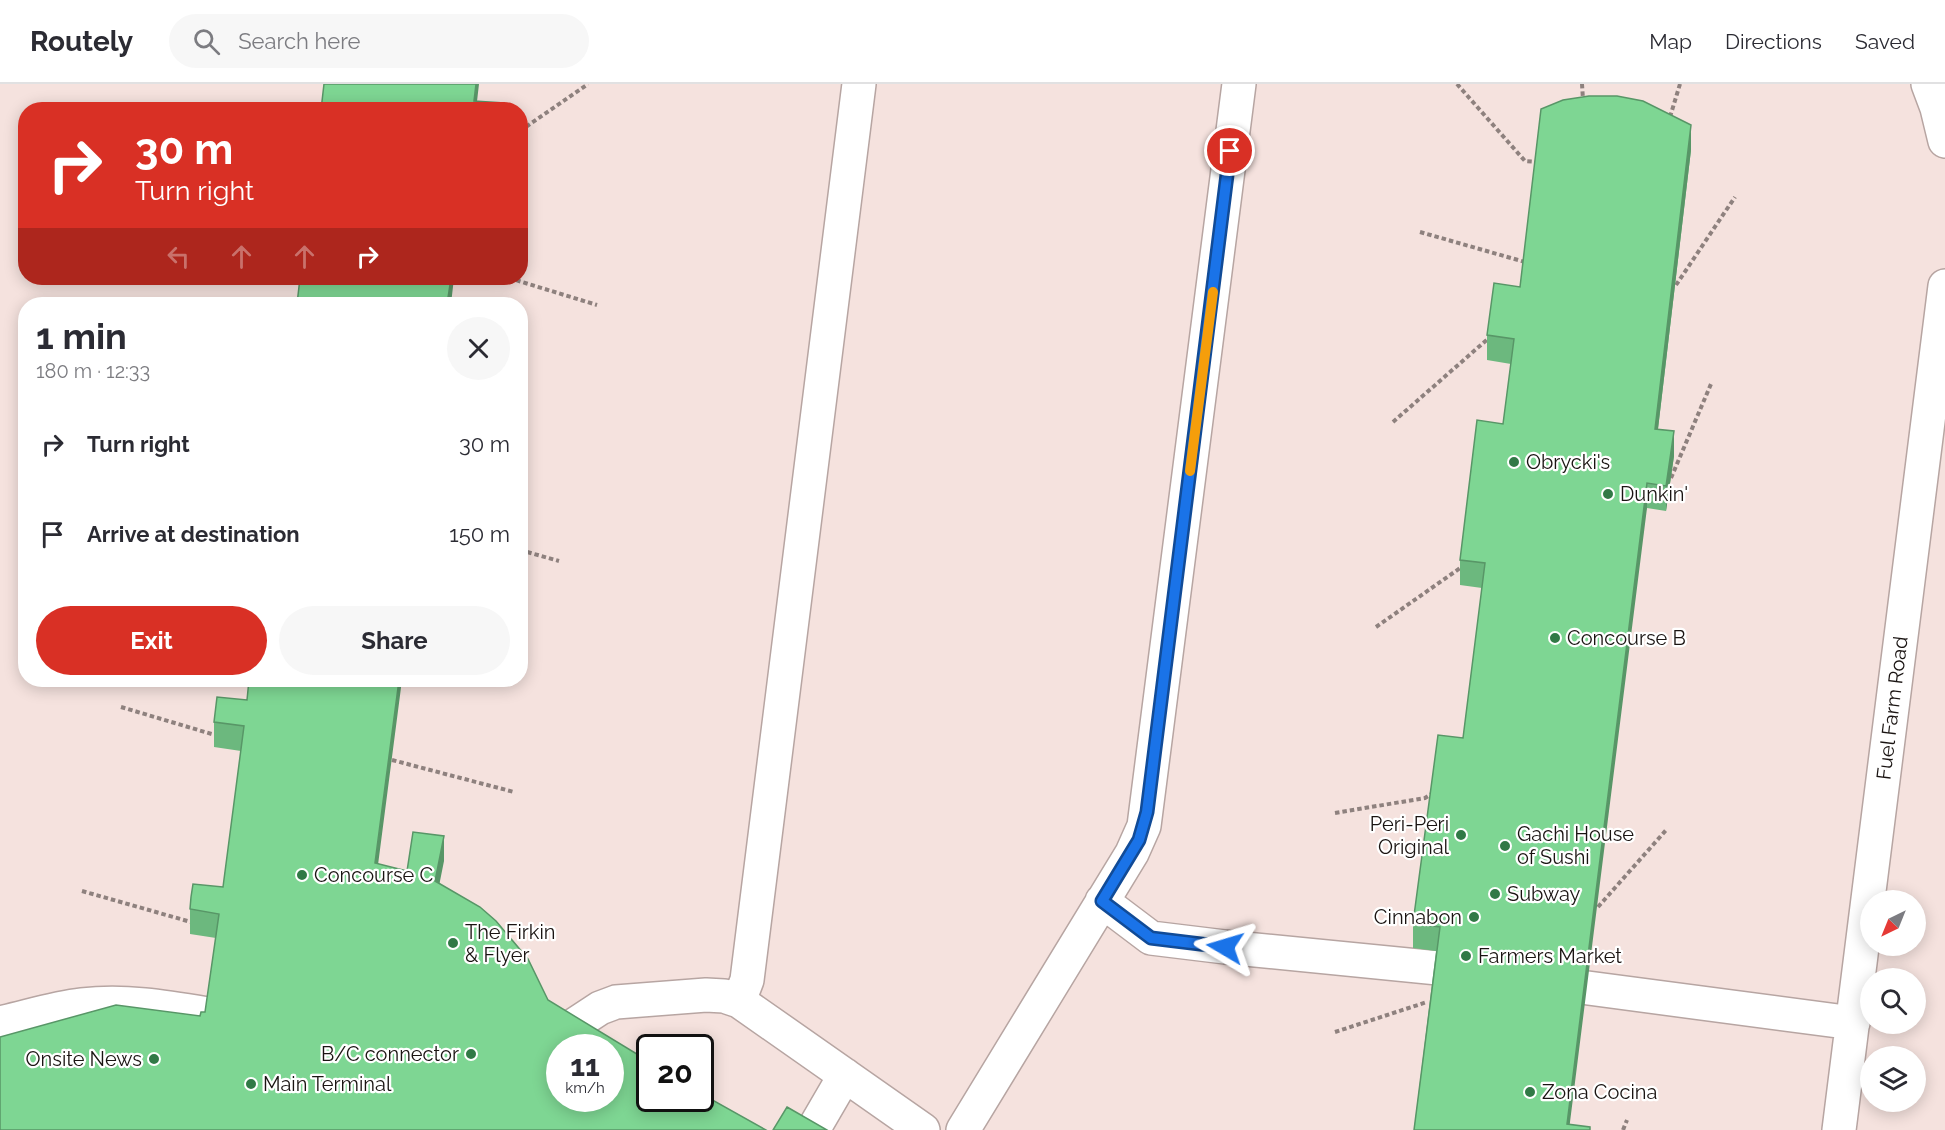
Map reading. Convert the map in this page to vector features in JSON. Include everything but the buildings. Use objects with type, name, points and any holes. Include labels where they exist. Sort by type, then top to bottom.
[{"type":"lane","points":[[739,1001],[747,980],[859,84]]},
{"type":"lane","points":[[963,1130],[1139,840],[1147,812],[1239,84]]},
{"type":"lane","points":[[1928,84],[1945,141]]},
{"type":"lane","name":"Fuel Farm Road","points":[[1839,1130],[1945,286]]},
{"type":"lane","points":[[1102,901],[1151,938],[1247,950],[1438,968]]},
{"type":"lane","points":[[1588,988],[1853,1023]]},
{"type":"lane","points":[[562,1033],[608,1004],[631,1000],[724,996],[739,1001],[923,1130]]},
{"type":"lane","points":[[0,1023],[75,1006],[111,1003],[153,1005],[208,1014]]},
{"type":"lane","points":[[813,1130],[845,1075]]},
{"type":"path","points":[[528,125],[588,84]]},
{"type":"path","points":[[1457,84],[1525,161],[1538,162]]},
{"type":"path","points":[[1582,84],[1583,103]]},
{"type":"path","points":[[1668,125],[1680,84]]},
{"type":"path","points":[[1676,285],[1735,197]]},
{"type":"path","points":[[1420,232],[1526,262]]},
{"type":"path","points":[[528,284],[597,306]]},
{"type":"path","points":[[1393,422],[1491,336]]},
{"type":"path","points":[[1671,478],[1711,384]]},
{"type":"path","points":[[528,552],[558,561]]},
{"type":"path","points":[[1376,627],[1463,566]]},
{"type":"path","points":[[121,707],[215,735]]},
{"type":"path","points":[[392,760],[514,792]]},
{"type":"path","points":[[1335,813],[1425,798],[1433,792]]},
{"type":"path","points":[[1598,907],[1667,829]]},
{"type":"path","points":[[82,891],[191,922]]},
{"type":"path","points":[[1335,1032],[1433,1000]]},
{"type":"path","points":[[1623,1130],[1627,1120]]},
{"type":"slow traffic","points":[[1190,471],[1213,292]]},
{"type":"place","name":"Obrycki's","points":[[1514,462]]},
{"type":"place","name":"Dunkin'","points":[[1608,494]]},
{"type":"place","name":"Concourse B","points":[[1555,638]]},
{"type":"place","name":"Peri-Peri Original","points":[[1461,835]]},
{"type":"place","name":"Gachi House of Sushi","points":[[1505,846]]},
{"type":"place","name":"Concourse C","points":[[302,875]]},
{"type":"place","name":"Subway","points":[[1495,894]]},
{"type":"place","name":"Cinnabon","points":[[1474,917]]},
{"type":"place","name":"The Firkin & Flyer","points":[[453,943]]},
{"type":"place","name":"Farmers Market","points":[[1466,956]]},
{"type":"place","name":"B/C connector","points":[[471,1054]]},
{"type":"place","name":"Onsite News","points":[[154,1059]]},
{"type":"place","name":"Main Terminal","points":[[251,1084]]},
{"type":"place","name":"Zona Cocina","points":[[1530,1092]]},
{"type":"route","points":[[1225,947],[1151,938],[1102,901],[1139,840],[1147,812],[1230,151]]}]
